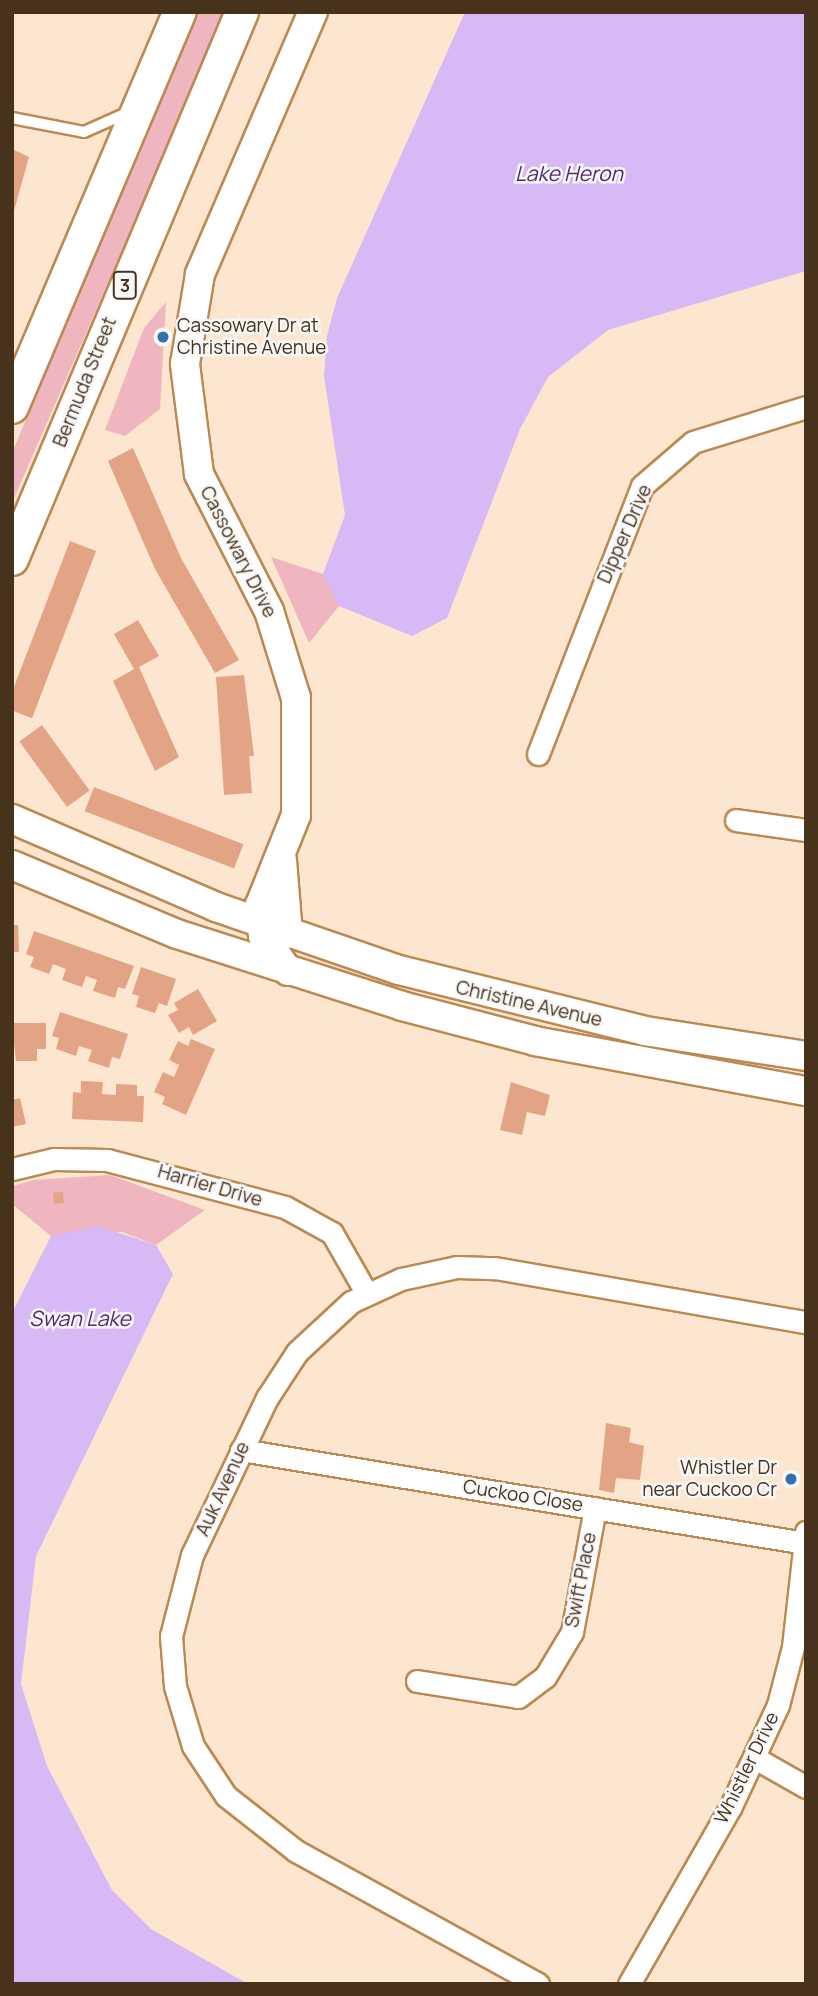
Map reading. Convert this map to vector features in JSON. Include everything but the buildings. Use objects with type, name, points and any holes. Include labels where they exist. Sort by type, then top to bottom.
[{"type":"main road","points":[[15,386],[180,12]]},
{"type":"main road","name":"Bermuda Street","points":[[12,559],[242,12]]},
{"type":"street","name":"Cassowary Drive","points":[[259,923],[261,899],[282,860],[298,795],[296,698],[269,611],[223,531],[200,474],[185,364],[200,274],[313,12]]},
{"type":"street","name":"Dipper Drive","points":[[538,754],[642,486],[692,442],[806,407]]},
{"type":"street","name":"Christine Avenue","points":[[12,819],[288,934],[465,989],[645,1031],[806,1056]]},
{"type":"street","points":[[736,820],[806,830]]},
{"type":"street","name":"Cassowary Drive","points":[[282,860],[288,934]]},
{"type":"street","name":"Christine Avenue","points":[[12,865],[136,919],[288,971],[535,1041],[806,1091]]},
{"type":"street","points":[[259,923],[288,971]]},
{"type":"street","points":[[465,989],[494,1007],[542,1022],[544,1034],[535,1041]]},
{"type":"street","name":"Harrier Drive","points":[[12,1169],[54,1159],[107,1160],[285,1207],[332,1233],[367,1294]]},
{"type":"street","name":"Auk Avenue","points":[[538,1984],[262,1830],[226,1796],[198,1754],[182,1717],[171,1636],[192,1555],[241,1450],[297,1352],[332,1316],[367,1294],[429,1271],[495,1268],[806,1322]]},
{"type":"street","name":"Cuckoo Close","points":[[241,1450],[595,1508],[805,1537]]},
{"type":"street","name":"Swift Place","points":[[416,1681],[518,1697],[545,1677],[572,1632],[595,1508]]},
{"type":"street","name":"Whistler Drive","points":[[629,1984],[755,1758],[788,1673],[805,1537]]},
{"type":"street","points":[[755,1758],[806,1787]]},
{"type":"lane","points":[[12,118],[84,132],[138,107]]},
{"type":"shaded area","points":[[197,12],[226,12],[12,503],[12,453]]},
{"type":"shaded area","points":[[166,302],[160,409],[125,436],[105,430],[144,328]]},
{"type":"shaded area","points":[[271,557],[323,574],[333,586],[339,606],[309,643]]},
{"type":"shaded area","points":[[110,1175],[205,1210],[156,1245],[122,1232],[51,1236],[12,1204],[13,1186],[33,1180]]},
{"type":"water","name":"Lake Heron","points":[[465,12],[806,12],[806,271],[608,330],[548,377],[520,429],[447,618],[412,636],[339,606],[323,574],[345,515],[324,376],[327,336],[337,298]]},
{"type":"water","name":"Swan Lake","points":[[98,1226],[156,1245],[173,1274],[36,1556],[21,1684],[47,1766],[112,1890],[151,1929],[248,1984],[12,1984],[12,1313],[51,1236]]},
{"type":"place","name":"Cassowary Dr at Christine Avenue","points":[[163,337]]},
{"type":"place","name":"Whistler Dr near Cuckoo Cr","points":[[791,1479]]}]
